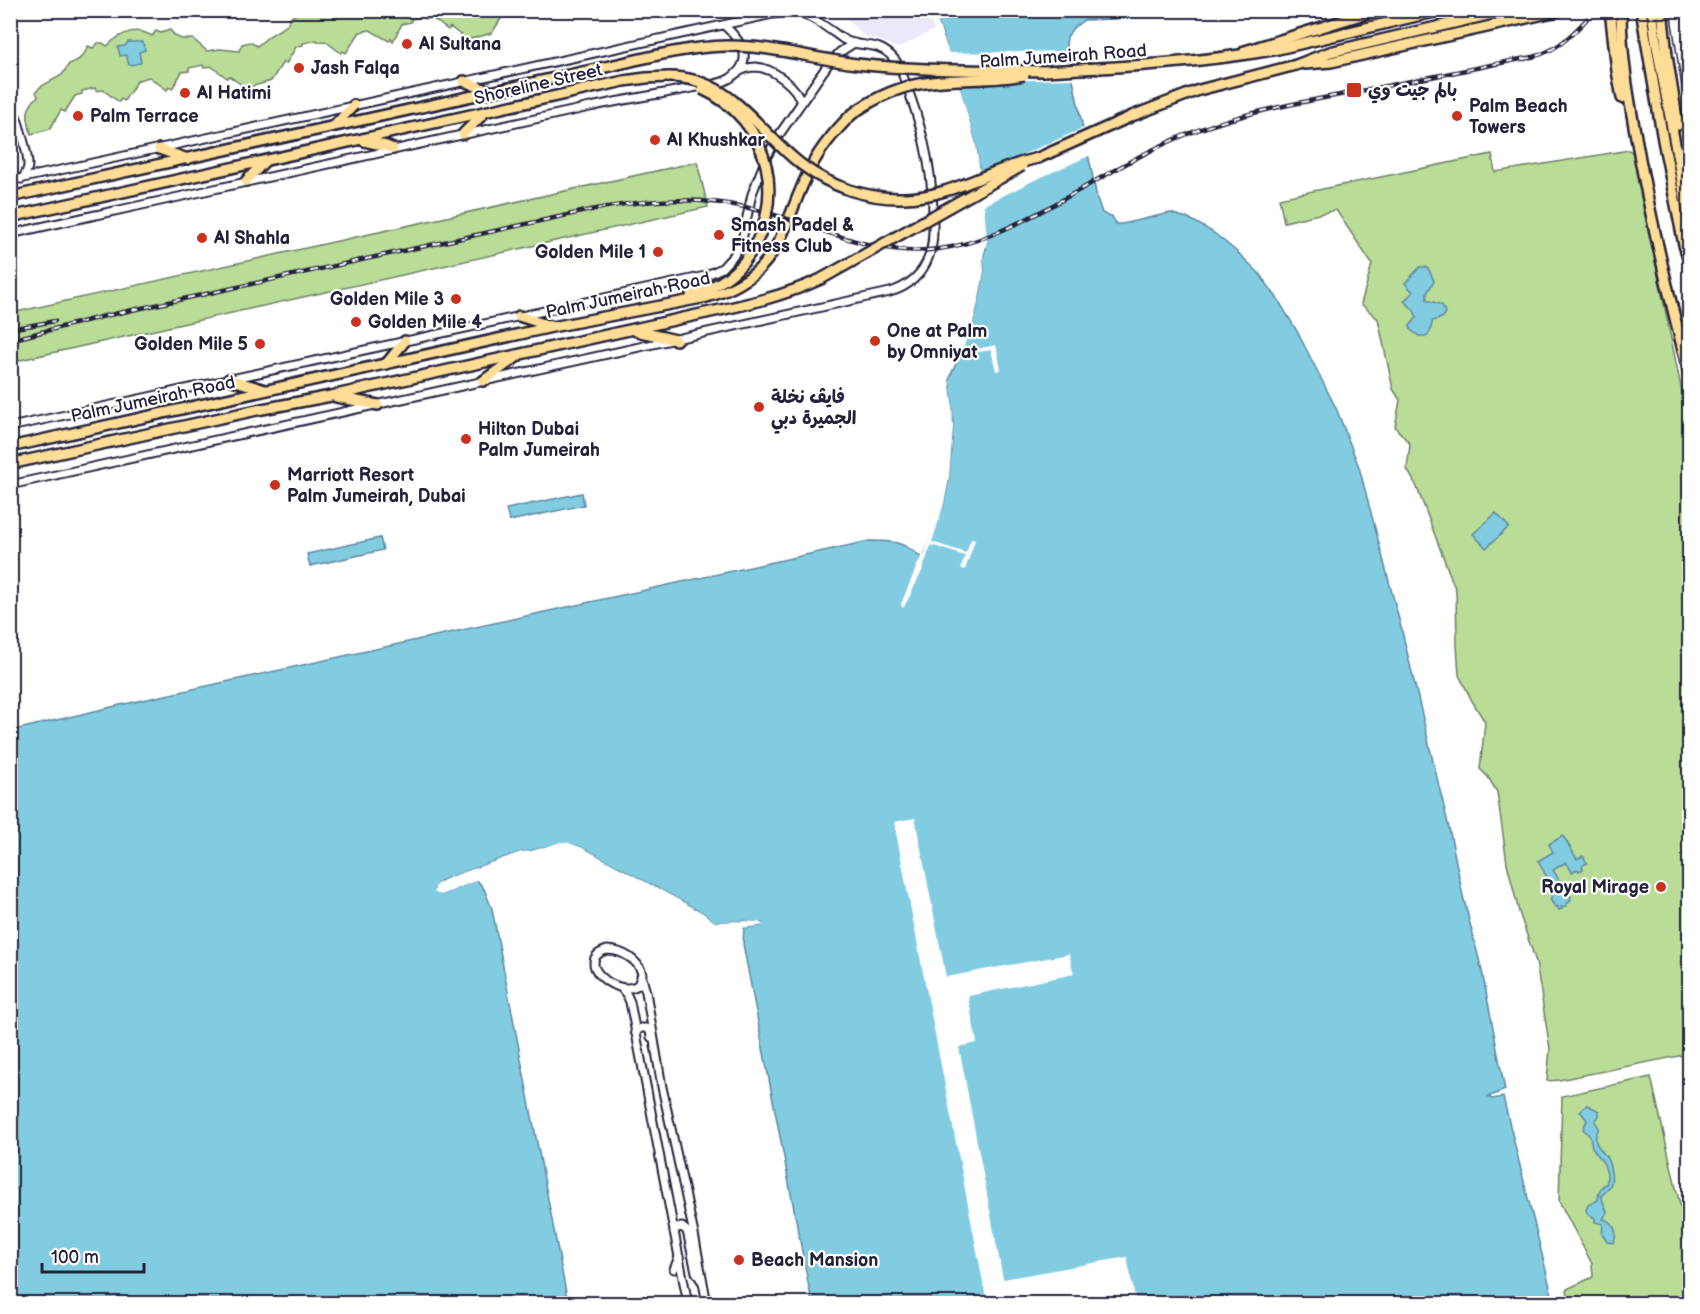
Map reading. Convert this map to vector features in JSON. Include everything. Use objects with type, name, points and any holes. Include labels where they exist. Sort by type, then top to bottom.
[{"type":"main road","points":[[1232,56],[1377,10]]},
{"type":"main road","name":"Palm Jumeirah Road","points":[[10,447],[552,327],[716,294],[734,287],[757,270],[770,256],[780,240],[806,177],[818,154],[833,133],[851,115],[869,102],[920,83],[1008,78],[1044,71],[1158,65],[1232,56],[1278,49],[1442,10]]},
{"type":"main road","points":[[1296,65],[1330,52],[1509,10]]},
{"type":"main road","points":[[1296,65],[1331,62],[1562,10]]},
{"type":"main road","points":[[1610,10],[1617,71],[1635,167],[1648,201]]},
{"type":"main road","points":[[1621,10],[1624,68],[1648,201],[1689,377]]},
{"type":"main road","points":[[1641,10],[1663,141],[1689,263]]},
{"type":"main road","points":[[1652,10],[1689,225]]},
{"type":"main road","points":[[1662,10],[1684,170],[1683,184]]},
{"type":"main road","name":"Shoreline Street","points":[[10,197],[687,50],[729,46],[757,47],[838,62],[881,67],[1044,71]]},
{"type":"main road","name":"Palm Jumeirah Road","points":[[10,464],[331,396],[775,297],[821,279],[1038,158],[1176,98],[1221,83],[1296,65]]},
{"type":"main road","points":[[652,307],[667,300],[710,288],[732,275],[760,237],[769,207],[768,176],[759,145],[748,126],[726,103],[708,92],[669,77]]},
{"type":"main road","name":"Shoreline Street","points":[[10,217],[635,79],[669,77],[694,80],[709,85],[726,95],[741,106],[791,156],[811,171],[843,188],[867,195],[904,198],[940,193],[1006,167],[1038,158]]},
{"type":"main road","points":[[464,81],[489,92]]},
{"type":"main road","points":[[334,126],[354,105]]},
{"type":"main road","points":[[463,134],[485,113]]},
{"type":"main road","points":[[362,140],[393,149]]},
{"type":"main road","points":[[159,149],[188,159]]},
{"type":"main road","points":[[246,182],[265,160]]},
{"type":"main road","points":[[519,316],[552,327]]},
{"type":"main road","points":[[630,330],[676,340]]},
{"type":"main road","points":[[386,364],[405,341]]},
{"type":"main road","points":[[483,381],[520,354]]},
{"type":"main road","points":[[229,380],[268,390]]},
{"type":"main road","points":[[331,396],[378,405]]},
{"type":"street","points":[[10,181],[772,14],[797,12],[847,41],[877,47],[891,56],[900,69],[925,146],[932,190],[933,240],[927,263],[912,281],[890,292],[10,485]]},
{"type":"street","points":[[10,234],[619,100],[719,83],[735,74],[742,64],[744,52],[740,41],[724,25]]},
{"type":"street","points":[[10,427],[705,276],[722,268],[739,248],[752,194],[766,158],[779,135],[828,63],[854,43]]},
{"type":"street","points":[[735,74],[750,67],[765,69],[794,87],[801,102]]},
{"type":"street","points":[[10,104],[17,114],[28,163],[27,171],[22,178]]},
{"type":"street","points":[[688,1304],[628,998],[622,989],[603,978],[594,969],[595,958],[602,951],[616,951],[635,962],[641,969],[674,1149],[707,1304]]},
{"type":"street","points":[[622,989],[638,986],[642,978]]},
{"type":"street","points":[[636,1032],[643,1027],[648,1029],[657,1053]]},
{"type":"street","points":[[656,1175],[665,1184]]},
{"type":"street","points":[[674,1232],[677,1228],[682,1227],[687,1231],[696,1272],[703,1282]]},
{"type":"street","points":[[674,1269],[679,1257]]},
{"type":"shaded area","points":[[846,11],[927,11],[934,30],[898,48],[866,37],[849,21]]},
{"type":"green space","points":[[304,11],[510,11],[507,16],[504,14],[492,33],[467,40],[450,27],[448,30],[432,18],[425,19],[424,16],[402,24],[393,41],[391,38],[389,41],[370,30],[360,32],[346,53],[343,51],[341,53],[325,41],[303,43],[296,47],[286,64],[283,62],[271,81],[246,88],[211,66],[204,68],[203,65],[182,72],[172,89],[169,87],[167,90],[149,77],[138,80],[124,101],[121,99],[119,102],[103,90],[96,91],[95,88],[82,91],[82,94],[75,96],[65,112],[61,110],[50,129],[31,134],[28,113],[30,105],[38,96],[36,92],[40,87],[62,75],[69,64],[83,55],[88,46],[93,48],[98,43],[103,43],[107,46],[128,32],[146,33],[152,36],[156,31],[161,33],[170,30],[180,38],[193,39],[207,51],[220,49],[239,51],[242,44],[250,42],[257,46],[287,25],[290,17]]},
{"type":"green space","points":[[1629,150],[1633,153],[1689,426],[1689,1054],[1547,1081],[1550,1049],[1536,962],[1519,912],[1507,863],[1497,792],[1480,769],[1485,722],[1459,675],[1456,591],[1416,485],[1407,469],[1410,444],[1395,427],[1400,400],[1393,389],[1378,319],[1361,304],[1372,264],[1336,210],[1284,222],[1279,198],[1492,154],[1495,172]]},
{"type":"green space","points":[[697,162],[708,207],[11,362],[11,313]]},
{"type":"green space","points":[[1651,1077],[1682,1214],[1689,1213],[1689,1303],[1569,1303],[1567,1289],[1593,1277],[1592,1264],[1559,1201],[1562,1096]]},
{"type":"water","points":[[933,11],[1160,11],[1115,19],[1084,20],[1072,29],[1067,37],[1066,45],[1097,198],[1102,213],[1112,216],[1116,224],[1170,213],[1190,219],[1214,233],[1236,251],[1259,273],[1277,298],[1297,331],[1336,408],[1359,467],[1402,631],[1482,971],[1505,1090],[1488,1097],[1492,1099],[1503,1097],[1554,1303],[812,1303],[743,944],[744,928],[760,926],[762,923],[715,922],[703,913],[583,848],[559,844],[521,852],[450,877],[439,882],[434,890],[442,895],[477,880],[484,889],[492,909],[568,1303],[11,1303],[10,731],[869,541],[897,543],[921,557],[905,606],[944,504],[949,478],[953,428],[949,379],[973,323],[984,271],[983,257],[986,249],[976,144],[943,36]]},
{"type":"water","points":[[128,42],[143,42],[145,50],[139,52],[141,63],[129,65],[126,55],[120,56],[118,47],[125,46]]},
{"type":"water","points":[[1420,267],[1426,267],[1429,270],[1434,281],[1427,293],[1427,300],[1442,305],[1445,312],[1443,317],[1433,321],[1430,332],[1426,336],[1419,336],[1411,330],[1410,326],[1417,317],[1413,309],[1404,301],[1413,292],[1405,283]]},
{"type":"water","points":[[582,493],[584,505],[509,521],[506,509]]},
{"type":"water","points":[[1496,513],[1509,527],[1486,548],[1473,534]]},
{"type":"water","points":[[380,538],[383,550],[310,566],[307,554]]},
{"type":"water","points":[[1563,836],[1577,859],[1583,856],[1587,863],[1579,871],[1577,869],[1572,872],[1566,862],[1553,870],[1571,897],[1567,906],[1559,910],[1550,899],[1555,892],[1538,861],[1553,852],[1549,844]]},
{"type":"water","points":[[1587,1105],[1599,1111],[1599,1116],[1595,1121],[1599,1128],[1596,1141],[1607,1158],[1611,1172],[1610,1186],[1601,1196],[1607,1212],[1603,1219],[1613,1225],[1616,1235],[1613,1243],[1607,1242],[1602,1234],[1603,1224],[1595,1222],[1595,1218],[1586,1210],[1588,1205],[1598,1200],[1600,1190],[1607,1183],[1604,1164],[1592,1147],[1590,1136],[1583,1129],[1587,1120],[1580,1111]]},
{"type":"pier","points":[[930,10],[933,10],[949,53],[1070,51],[1076,79],[958,82],[976,144],[980,173],[1086,127],[1091,155],[984,205],[987,241],[983,257],[984,271],[973,323],[962,352],[996,345],[1001,370],[996,371],[991,350],[960,355],[950,373],[953,428],[949,478],[944,504],[932,542],[966,553],[971,539],[975,540],[965,570],[961,568],[965,556],[931,545],[922,571],[902,608],[901,604],[922,554],[924,556],[941,503],[946,478],[950,428],[946,379],[970,322],[981,271],[980,257],[984,241],[973,144]]},
{"type":"pier","points":[[915,818],[946,977],[1069,954],[1074,974],[968,996],[977,1043],[959,1047],[1003,1279],[1127,1257],[1136,1303],[987,1303],[894,822]]},
{"type":"pier","points":[[561,842],[583,848],[703,913],[715,922],[746,921],[763,924],[741,928],[743,925],[750,924],[714,925],[582,850],[562,845],[522,855],[441,885],[437,890],[441,892],[476,877],[480,879],[442,895],[434,892],[437,884],[450,877],[521,852]]},
{"type":"tram line","points":[[1670,10],[1684,100],[1690,177]]},
{"type":"railway","points":[[1523,59],[1551,50],[1587,19]]},
{"type":"railway","points":[[10,340],[105,316],[586,211],[651,201],[672,200],[736,205],[779,216],[869,245],[892,249],[915,251],[953,247],[979,240],[1016,224],[1158,147],[1217,123],[1296,103],[1526,58]]},
{"type":"railway","points":[[10,329],[55,321]]},
{"type":"place","name":"Al Sultana","points":[[407,44]]},
{"type":"place","name":"Jash Falqa","points":[[299,68]]},
{"type":"place","name":"بالم جيت وي","points":[[1354,90]]},
{"type":"place","name":"Al Hatimi","points":[[185,93]]},
{"type":"place","name":"Palm Terrace","points":[[78,116]]},
{"type":"place","name":"Palm Beach Towers","points":[[1457,116]]},
{"type":"place","name":"Al Khushkar","points":[[655,140]]},
{"type":"place","name":"Smash Padel & Fitness Club","points":[[719,235]]},
{"type":"place","name":"Al Shahla","points":[[202,238]]},
{"type":"place","name":"Golden Mile 1","points":[[658,252]]},
{"type":"place","name":"Golden Mile 3","points":[[456,299]]},
{"type":"place","name":"Golden Mile 4","points":[[356,322]]},
{"type":"place","name":"One at Palm by Omniyat","points":[[875,341]]},
{"type":"place","name":"Golden Mile 5","points":[[260,344]]},
{"type":"place","name":"فايڤ نخلة الجميرة دبي","points":[[759,407]]},
{"type":"place","name":"Hilton Dubai Palm Jumeirah","points":[[466,439]]},
{"type":"place","name":"Marriott Resort Palm Jumeirah, Dubai","points":[[275,485]]},
{"type":"place","name":"Royal Mirage","points":[[1661,887]]},
{"type":"place","name":"Beach Mansion","points":[[739,1260]]}]
